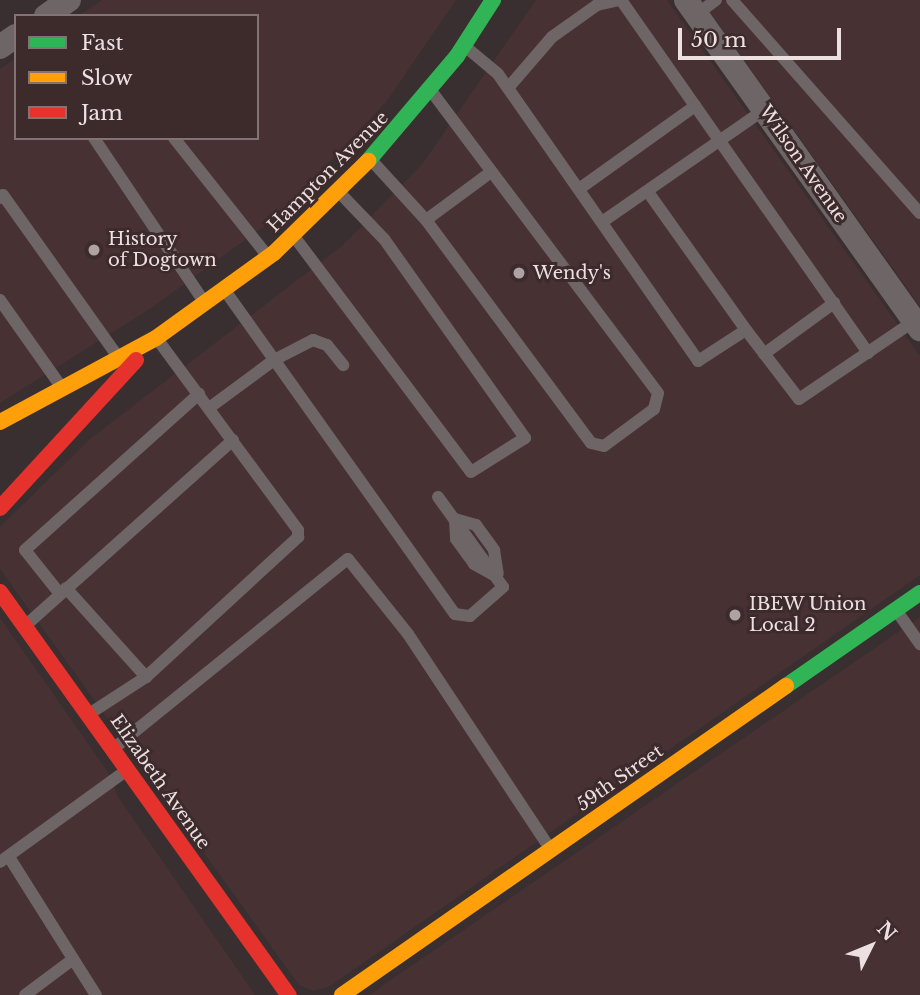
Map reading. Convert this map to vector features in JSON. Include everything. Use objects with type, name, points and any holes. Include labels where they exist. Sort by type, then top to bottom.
[{"type":"street","points":[[49,14],[69,0]]},
{"type":"street","name":"Hampton Avenue","points":[[0,422],[156,338],[268,257],[371,159],[464,46],[491,1]]},
{"type":"street","name":"Wilson Avenue","points":[[691,7],[917,325]]},
{"type":"street","name":"Hampton Avenue","points":[[0,508],[156,338]]},
{"type":"street","name":"Elizabeth Avenue","points":[[0,592],[289,995]]},
{"type":"street","name":"59th Street","points":[[342,995],[920,593]]},
{"type":"lane","points":[[508,88],[552,37],[597,5],[620,0],[869,353]]},
{"type":"lane","points":[[691,7],[716,0]]},
{"type":"lane","points":[[732,0],[920,213]]},
{"type":"lane","points":[[464,46],[508,88],[603,222],[694,358],[702,362],[746,330]]},
{"type":"lane","points":[[371,159],[426,220],[592,443],[604,446],[654,409],[658,394],[430,90]]},
{"type":"lane","points":[[579,189],[695,106]]},
{"type":"lane","points":[[603,222],[764,110]]},
{"type":"lane","points":[[95,140],[205,303]]},
{"type":"lane","points":[[176,140],[268,257]]},
{"type":"lane","points":[[426,220],[491,172]]},
{"type":"lane","points":[[293,235],[471,472],[525,438],[384,239],[339,192]]},
{"type":"lane","points":[[648,192],[746,330],[799,399],[917,325]]},
{"type":"lane","points":[[1,194],[119,358]]},
{"type":"lane","points":[[224,289],[424,573],[455,614],[470,616],[503,587],[498,578],[494,550],[476,525],[455,519]]},
{"type":"lane","points":[[0,300],[62,388]]},
{"type":"lane","points":[[764,354],[834,303]]},
{"type":"lane","points":[[89,714],[146,677],[298,537],[298,530],[156,338]]},
{"type":"lane","points":[[209,408],[274,360],[313,340],[327,345],[343,365]]},
{"type":"lane","points":[[146,677],[25,550],[199,394]]},
{"type":"lane","points":[[25,626],[233,440]]},
{"type":"lane","points":[[438,497],[455,519],[456,539],[474,564],[498,578]]},
{"type":"lane","points":[[112,749],[348,559],[408,634],[551,850]]},
{"type":"lane","points":[[895,610],[920,644]]},
{"type":"lane","points":[[96,995],[4,859],[128,770]]},
{"type":"lane","points":[[25,995],[72,960]]},
{"type":"shaded area","points":[[102,0],[456,0],[386,102],[278,216],[151,308],[0,403],[0,69],[14,59],[14,140],[259,140],[259,14],[81,14]]},
{"type":"shaded area","points":[[536,0],[667,0],[920,356],[920,575],[330,986],[314,991],[299,985],[0,569],[0,527],[90,439],[343,245],[423,163]]},
{"type":"shaded area","points":[[701,0],[920,0],[920,306]]},
{"type":"shaded area","points":[[920,617],[920,995],[369,995]]},
{"type":"shaded area","points":[[0,618],[110,775],[118,797],[255,995],[0,995]]},
{"type":"traffic: fast","points":[[368,161],[457,56],[493,0]]},
{"type":"traffic: fast","points":[[786,686],[920,593]]},
{"type":"traffic: slow","points":[[0,422],[156,338],[274,253],[368,161]]},
{"type":"traffic: slow","points":[[342,995],[786,686]]},
{"type":"traffic: jam","points":[[0,508],[136,360]]},
{"type":"traffic: jam","points":[[0,592],[289,995]]},
{"type":"place","name":"History of Dogtown","points":[[94,250]]},
{"type":"place","name":"Wendy's","points":[[519,273]]},
{"type":"place","name":"IBEW Union Local 2","points":[[735,615]]}]
